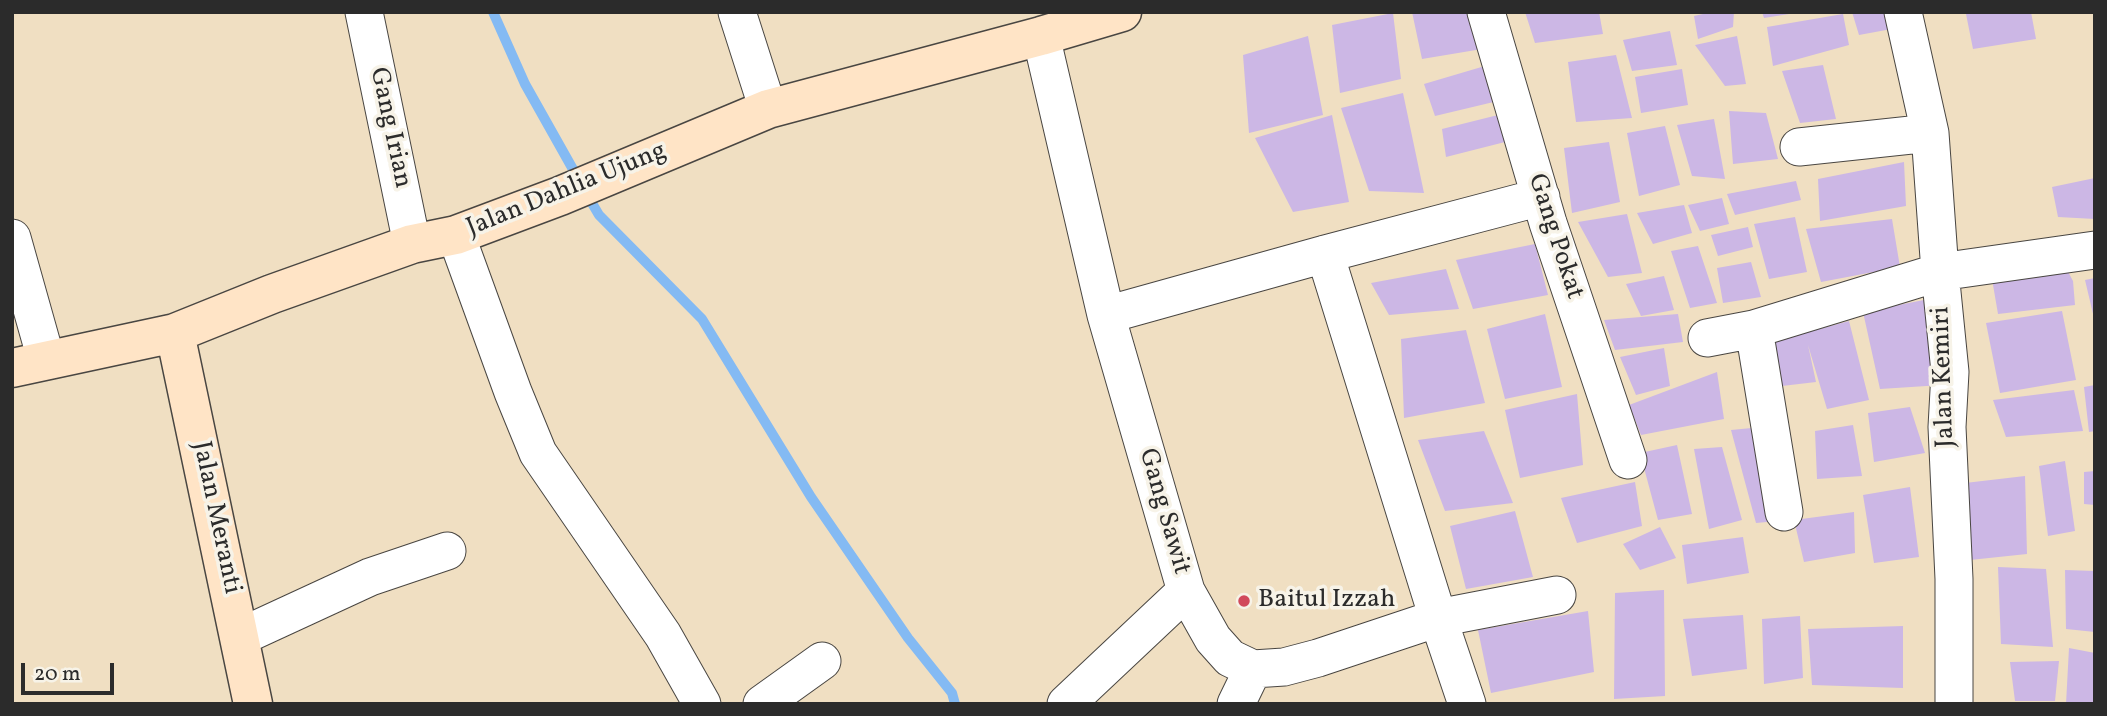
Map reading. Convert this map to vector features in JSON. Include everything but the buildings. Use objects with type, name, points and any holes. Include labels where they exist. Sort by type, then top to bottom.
[{"type":"main road","name":"Jalan Dahlia Ujung","points":[[29,363],[175,333],[272,294],[412,244],[456,235],[560,196],[768,108],[1122,12]]},
{"type":"main road","name":"Jalan Meranti","points":[[175,333],[253,704]]},
{"type":"street","name":"Gang Irian","points":[[364,12],[412,244]]},
{"type":"street","points":[[737,12],[768,108]]},
{"type":"street","name":"Gang Pokat","points":[[1486,12],[1541,197],[1628,460]]},
{"type":"street","name":"Jalan Kemiri","points":[[1903,12],[1930,132],[1950,372],[1947,427],[1954,579],[1954,704]]},
{"type":"street","name":"Gang Sawit","points":[[1041,36],[1106,315],[1186,591],[1066,704]]},
{"type":"street","points":[[1799,147],[1930,132]]},
{"type":"street","points":[[1106,315],[1541,197]]},
{"type":"street","points":[[456,235],[538,453],[663,635],[702,704]]},
{"type":"street","points":[[12,239],[29,363]]},
{"type":"street","points":[[1707,338],[1754,329],[1940,272],[2095,250]]},
{"type":"street","points":[[1325,254],[1437,618],[1468,704]]},
{"type":"street","points":[[1754,329],[1784,512]]},
{"type":"street","points":[[240,637],[370,577],[447,551]]},
{"type":"street","points":[[1186,591],[1213,639],[1230,658],[1253,669],[1284,667],[1318,658],[1437,618],[1557,595]]},
{"type":"street","points":[[762,704],[822,661]]},
{"type":"street","points":[[1236,704],[1253,669]]},
{"type":"waterway","points":[[493,12],[525,84],[579,180]]},
{"type":"waterway","points":[[586,193],[599,215],[702,319],[811,497],[908,638],[952,693],[955,704]]},
{"type":"place","name":"Baitul Izzah","points":[[1244,601]]}]
